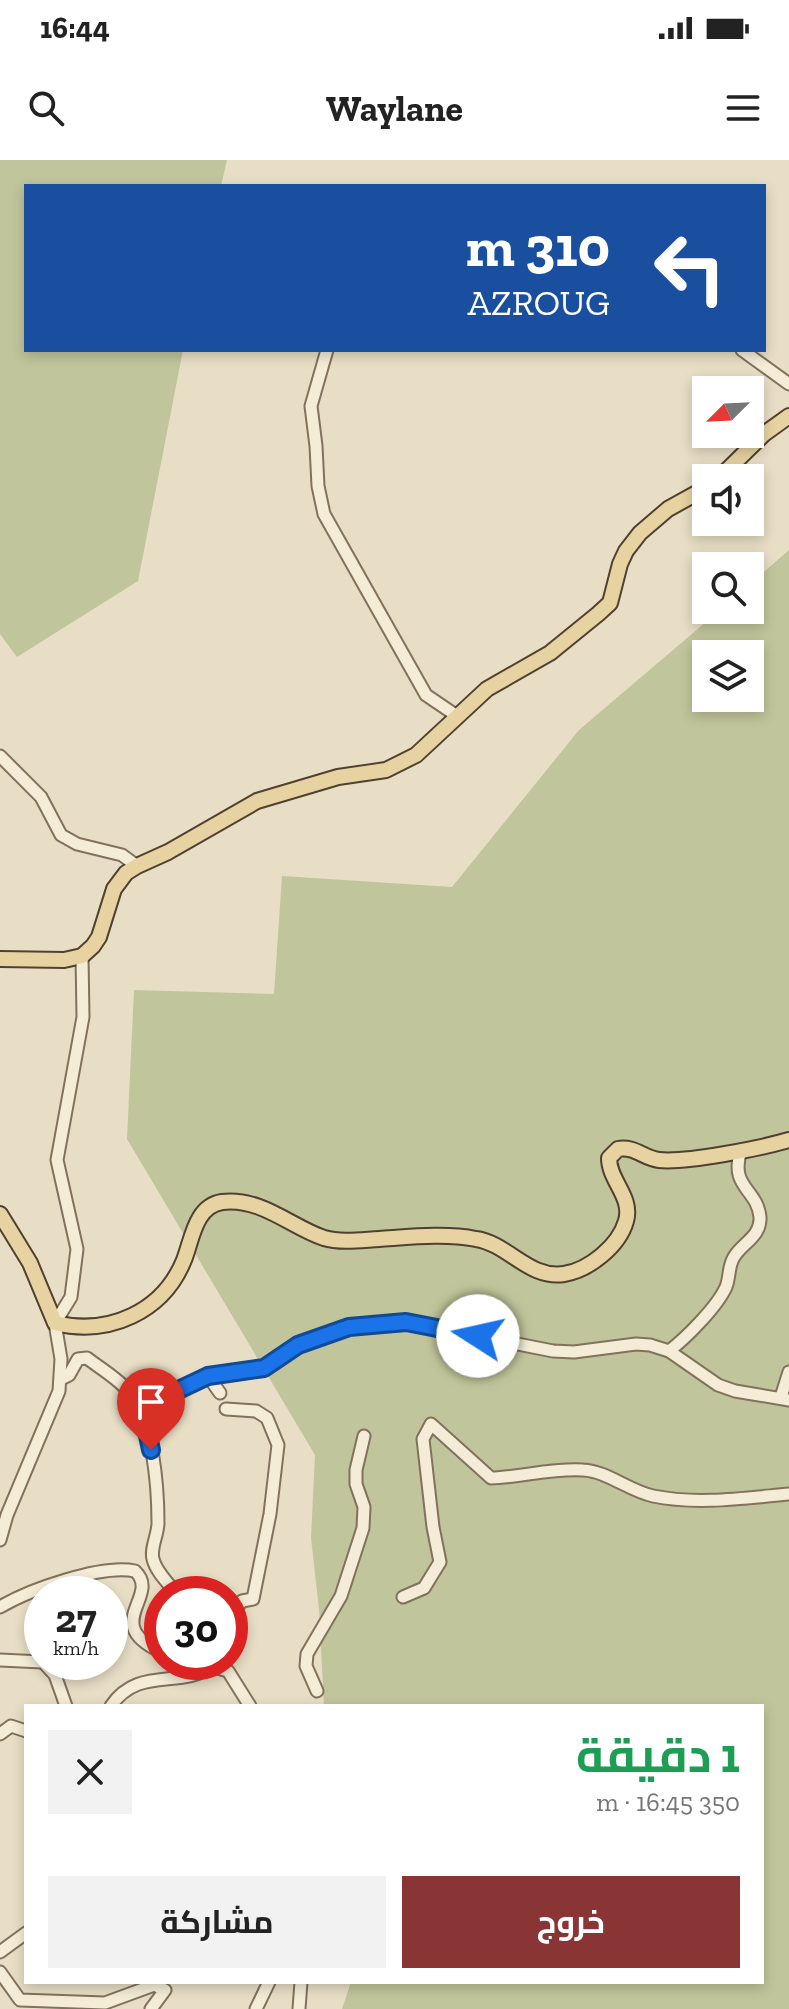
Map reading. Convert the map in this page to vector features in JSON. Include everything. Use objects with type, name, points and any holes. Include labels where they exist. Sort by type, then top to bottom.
[{"type":"main road","points":[[733,464],[764,434],[789,416]]},
{"type":"main road","points":[[0,959],[64,960],[82,956],[99,937],[114,889],[126,873],[137,866],[257,801],[338,777],[394,768],[416,755],[487,689],[550,653],[610,603],[626,551],[640,533],[668,509],[692,496]]},
{"type":"main road","points":[[0,1214],[30,1263],[55,1323],[101,1327],[127,1319],[162,1297],[174,1279],[204,1212],[223,1202],[258,1207],[279,1214],[325,1238],[344,1241],[404,1237],[476,1239],[503,1249],[533,1270],[550,1274],[572,1272],[608,1249],[625,1224],[625,1199],[609,1166],[613,1153],[618,1149],[632,1148],[650,1157],[671,1160],[789,1140]]},
{"type":"street","points":[[326,352],[311,406],[318,486],[324,514],[426,695],[457,716]]},
{"type":"street","points":[[745,352],[789,384]]},
{"type":"street","points":[[0,756],[41,797],[61,835],[77,844],[122,855],[137,866]]},
{"type":"street","points":[[0,1540],[7,1515],[55,1402],[61,1379],[55,1323],[71,1297],[77,1249],[57,1160],[64,1108],[83,1017],[82,956]]},
{"type":"street","points":[[669,1351],[687,1336],[723,1292],[733,1258],[759,1227],[758,1211],[738,1174],[741,1150]]},
{"type":"street","points":[[138,1405],[153,1402],[208,1376],[264,1368],[304,1342],[349,1327],[392,1321],[553,1351],[595,1351],[636,1344],[669,1351],[718,1385],[735,1391],[785,1398],[789,1372]]},
{"type":"street","points":[[61,1379],[69,1375],[76,1361],[87,1358],[125,1387],[138,1405],[147,1430],[156,1493],[158,1522],[153,1561],[164,1576]]},
{"type":"street","points":[[208,1376],[220,1393]]},
{"type":"street","points":[[226,1409],[256,1411],[267,1418],[278,1445],[270,1514],[253,1599],[248,1600]]},
{"type":"street","points":[[403,1597],[424,1588],[440,1562],[423,1439],[431,1424],[491,1478],[522,1477],[555,1470],[587,1470],[650,1496],[685,1500],[789,1494]]},
{"type":"street","points":[[317,1691],[306,1666],[307,1654],[341,1596],[363,1528],[364,1507],[356,1484],[356,1470],[364,1436]]},
{"type":"street","points":[[0,1607],[70,1579],[119,1570],[137,1573],[153,1561]]},
{"type":"street","points":[[137,1573],[144,1588],[133,1610],[134,1626],[144,1641]]},
{"type":"street","points":[[0,1660],[24,1661]]},
{"type":"street","points":[[57,1680],[65,1704]]},
{"type":"street","points":[[113,1704],[134,1685],[154,1680]]},
{"type":"street","points":[[236,1680],[249,1704]]},
{"type":"street","points":[[0,1734],[11,1726],[24,1730]]},
{"type":"street","points":[[0,1952],[24,1934]]},
{"type":"street","points":[[0,1972],[20,2000],[105,2003],[150,1984],[165,1990],[151,2009]]},
{"type":"street","points":[[256,2009],[268,1984]]},
{"type":"street","points":[[299,2009],[301,1984]]},
{"type":"green space","points":[[0,160],[227,160],[221,184],[24,184],[24,352],[183,352],[138,581],[17,657],[0,634]]},
{"type":"green space","points":[[789,550],[789,2009],[342,2009],[350,1984],[764,1984],[764,1704],[324,1704],[319,1609],[311,1538],[315,1455],[127,1139],[134,990],[274,994],[282,876],[452,887],[579,730],[704,624],[764,624],[764,572]]},
{"type":"route","points":[[151,1450],[138,1405],[153,1402],[208,1376],[264,1368],[298,1345],[335,1331],[392,1321],[478,1336]]}]
